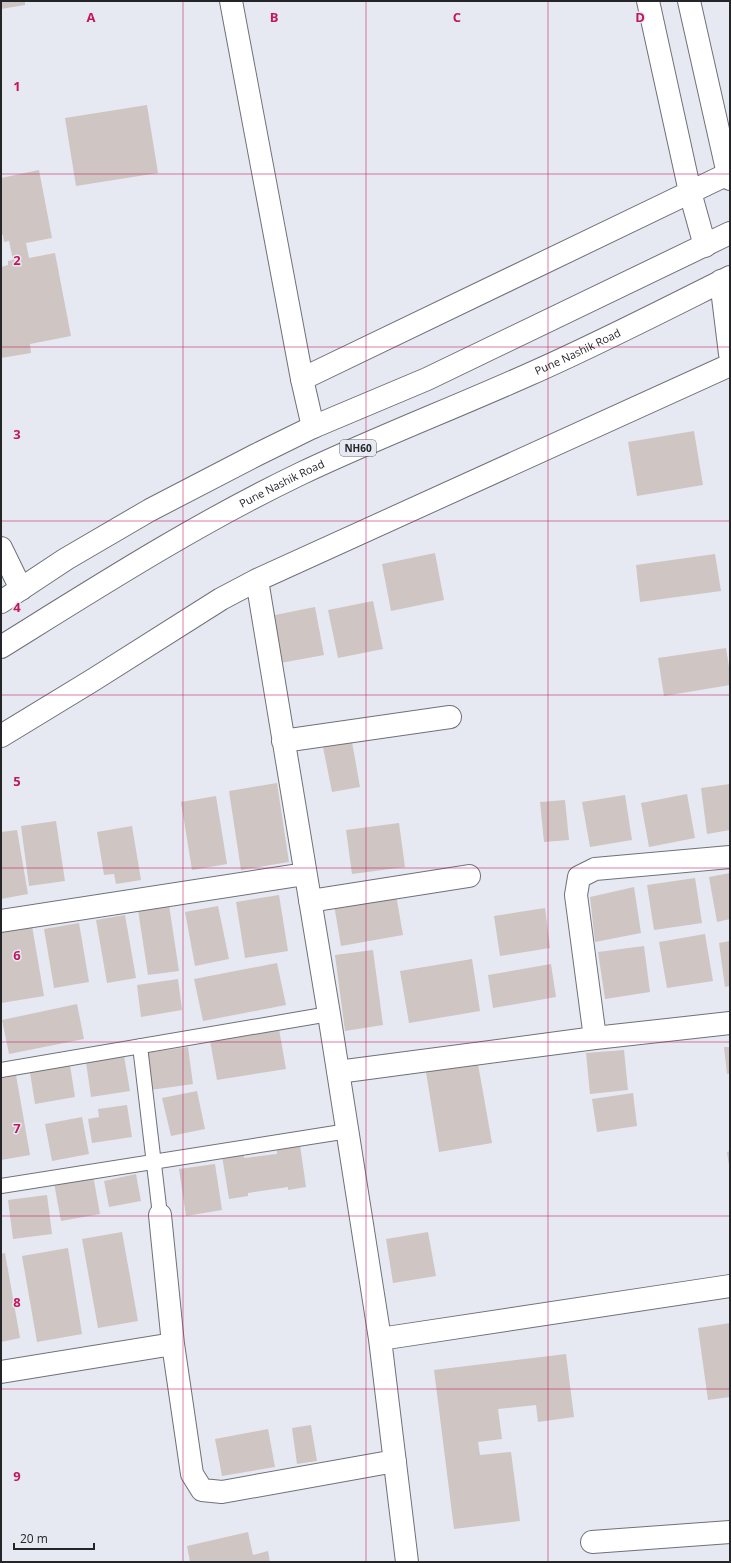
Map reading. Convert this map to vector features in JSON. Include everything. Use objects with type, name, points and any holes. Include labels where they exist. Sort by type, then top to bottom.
[{"type":"main road","points":[[231,1],[302,379],[313,427]]},
{"type":"main road","points":[[648,1],[690,192],[705,246]]},
{"type":"main road","points":[[302,379],[690,192],[729,175],[689,1]]},
{"type":"main road","points":[[1,602],[66,558],[150,510],[256,454],[313,427],[427,379],[730,233]]},
{"type":"main road","points":[[725,279],[730,354]]},
{"type":"main road","name":"Pune Nashik Road","points":[[1,647],[217,516],[300,474],[538,370],[637,324],[725,279]]},
{"type":"main road","points":[[1,736],[100,676],[221,599],[257,580],[730,365]]},
{"type":"main road","points":[[1,548],[21,589]]},
{"type":"main road","points":[[257,580],[348,1131],[380,1339],[407,1562]]},
{"type":"main road","points":[[283,741],[450,717]]},
{"type":"main road","points":[[595,1038],[576,895],[579,877],[595,869],[730,857]]},
{"type":"main road","points":[[1,921],[305,874]]},
{"type":"main road","points":[[310,901],[469,876]]},
{"type":"main road","points":[[338,1072],[595,1038],[730,1023]]},
{"type":"main road","points":[[160,1215],[173,1344],[192,1474],[202,1490],[222,1492],[395,1461]]},
{"type":"main road","points":[[380,1339],[730,1286]]},
{"type":"main road","points":[[1,1372],[173,1344]]},
{"type":"main road","points":[[592,1542],[730,1532]]},
{"type":"lane","points":[[1,1070],[329,1014]]},
{"type":"lane","points":[[140,1046],[155,1161],[160,1215]]},
{"type":"lane","points":[[1,1186],[348,1131]]},
{"type":"building","points":[[1,1],[25,1],[25,5],[1,9]]},
{"type":"building","points":[[147,105],[158,173],[76,186],[65,118]]},
{"type":"building","points":[[39,170],[52,238],[26,243],[29,258],[55,253],[71,336],[30,344],[31,353],[1,358],[1,267],[8,265],[8,261],[13,260],[9,241],[4,242],[3,235],[1,235],[1,178]]},
{"type":"building","points":[[694,431],[703,485],[637,496],[628,442]]},
{"type":"building","points":[[435,553],[444,600],[391,611],[382,564]]},
{"type":"building","points":[[715,554],[721,591],[640,602],[636,565]]},
{"type":"building","points":[[373,601],[383,649],[338,658],[328,610]]},
{"type":"building","points":[[315,607],[324,655],[275,664],[265,617]]},
{"type":"building","points":[[726,648],[730,673],[730,685],[664,696],[658,658]]},
{"type":"building","points":[[351,736],[360,787],[332,792],[322,742]]},
{"type":"building","points":[[277,783],[289,862],[241,870],[229,791]]},
{"type":"building","points":[[730,784],[730,830],[707,834],[701,788]]},
{"type":"building","points":[[687,794],[695,838],[649,847],[641,803]]},
{"type":"building","points":[[625,795],[632,840],[590,847],[582,802]]},
{"type":"building","points":[[216,796],[227,864],[192,870],[181,802]]},
{"type":"building","points":[[565,800],[569,840],[544,842],[540,802]]},
{"type":"building","points":[[56,821],[65,881],[29,886],[21,826]]},
{"type":"building","points":[[399,823],[405,867],[352,874],[346,830]]},
{"type":"building","points":[[132,826],[141,880],[116,884],[114,874],[104,875],[97,832]]},
{"type":"building","points":[[17,830],[28,894],[1,899],[1,832]]},
{"type":"building","points":[[730,873],[730,919],[717,922],[709,877]]},
{"type":"building","points":[[695,878],[702,923],[654,930],[647,885]]},
{"type":"building","points":[[634,887],[641,933],[595,942],[590,897]]},
{"type":"building","points":[[395,889],[403,935],[341,946],[333,899]]},
{"type":"building","points":[[279,895],[288,951],[245,958],[236,902]]},
{"type":"building","points":[[169,905],[179,971],[148,975],[138,910]]},
{"type":"building","points":[[218,906],[229,959],[195,966],[185,912]]},
{"type":"building","points":[[545,908],[550,948],[500,956],[494,916]]},
{"type":"building","points":[[125,915],[136,978],[107,983],[96,920]]},
{"type":"building","points":[[79,923],[89,982],[54,988],[44,929]]},
{"type":"building","points":[[32,926],[44,996],[1,1003],[1,931]]},
{"type":"building","points":[[705,934],[713,981],[667,988],[659,942]]},
{"type":"building","points":[[730,941],[730,986],[725,987],[719,943]]},
{"type":"building","points":[[644,946],[650,992],[605,999],[598,952]]},
{"type":"building","points":[[373,950],[383,1025],[345,1031],[335,955]]},
{"type":"building","points":[[472,959],[480,1011],[409,1023],[400,971]]},
{"type":"building","points":[[277,963],[286,1005],[203,1021],[194,979]]},
{"type":"building","points":[[551,964],[556,997],[493,1008],[488,975]]},
{"type":"building","points":[[178,979],[182,1010],[141,1017],[137,985]]},
{"type":"building","points":[[77,1004],[84,1039],[9,1054],[2,1020]]},
{"type":"building","points":[[279,1029],[286,1069],[217,1080],[210,1040]]},
{"type":"building","points":[[188,1047],[193,1084],[150,1090],[145,1053]]},
{"type":"building","points":[[724,1047],[730,1047],[730,1073],[727,1074]]},
{"type":"building","points":[[624,1050],[628,1090],[590,1094],[586,1053]]},
{"type":"building","points":[[124,1056],[130,1091],[91,1097],[86,1062]]},
{"type":"building","points":[[69,1059],[75,1097],[35,1104],[29,1066]]},
{"type":"building","points":[[478,1064],[492,1143],[439,1152],[426,1072]]},
{"type":"building","points":[[16,1075],[30,1155],[1,1160],[1,1078]]},
{"type":"building","points":[[197,1091],[205,1129],[171,1136],[162,1098]]},
{"type":"building","points":[[633,1093],[637,1126],[597,1132],[592,1099]]},
{"type":"building","points":[[127,1105],[132,1137],[92,1143],[88,1119],[99,1117],[98,1109]]},
{"type":"building","points":[[82,1117],[89,1154],[52,1161],[45,1124]]},
{"type":"building","points":[[300,1145],[306,1187],[288,1190],[288,1187],[248,1193],[248,1196],[229,1199],[222,1156],[244,1153],[244,1158],[277,1154],[277,1148]]},
{"type":"building","points":[[730,1151],[730,1165],[729,1165],[727,1152]]},
{"type":"building","points":[[215,1164],[222,1210],[186,1216],[179,1169]]},
{"type":"building","points":[[136,1174],[141,1201],[109,1207],[104,1181]]},
{"type":"building","points":[[93,1175],[100,1214],[61,1221],[54,1183]]},
{"type":"building","points":[[47,1195],[52,1234],[13,1239],[8,1200]]},
{"type":"building","points":[[122,1232],[138,1321],[98,1328],[82,1239]]},
{"type":"building","points":[[428,1232],[436,1276],[393,1283],[386,1239]]},
{"type":"building","points":[[68,1248],[82,1334],[37,1342],[22,1256]]},
{"type":"building","points":[[5,1253],[20,1338],[1,1342],[1,1254]]},
{"type":"building","points":[[730,1323],[730,1397],[708,1400],[698,1328]]},
{"type":"building","points":[[566,1354],[574,1417],[538,1422],[536,1405],[498,1409],[502,1439],[478,1442],[480,1455],[511,1452],[520,1521],[454,1529],[434,1370]]},
{"type":"building","points":[[311,1425],[317,1461],[297,1464],[292,1428]]},
{"type":"building","points":[[268,1429],[275,1467],[222,1476],[215,1439]]},
{"type":"building","points":[[248,1532],[253,1555],[268,1551],[270,1562],[190,1562],[187,1546]]}]
